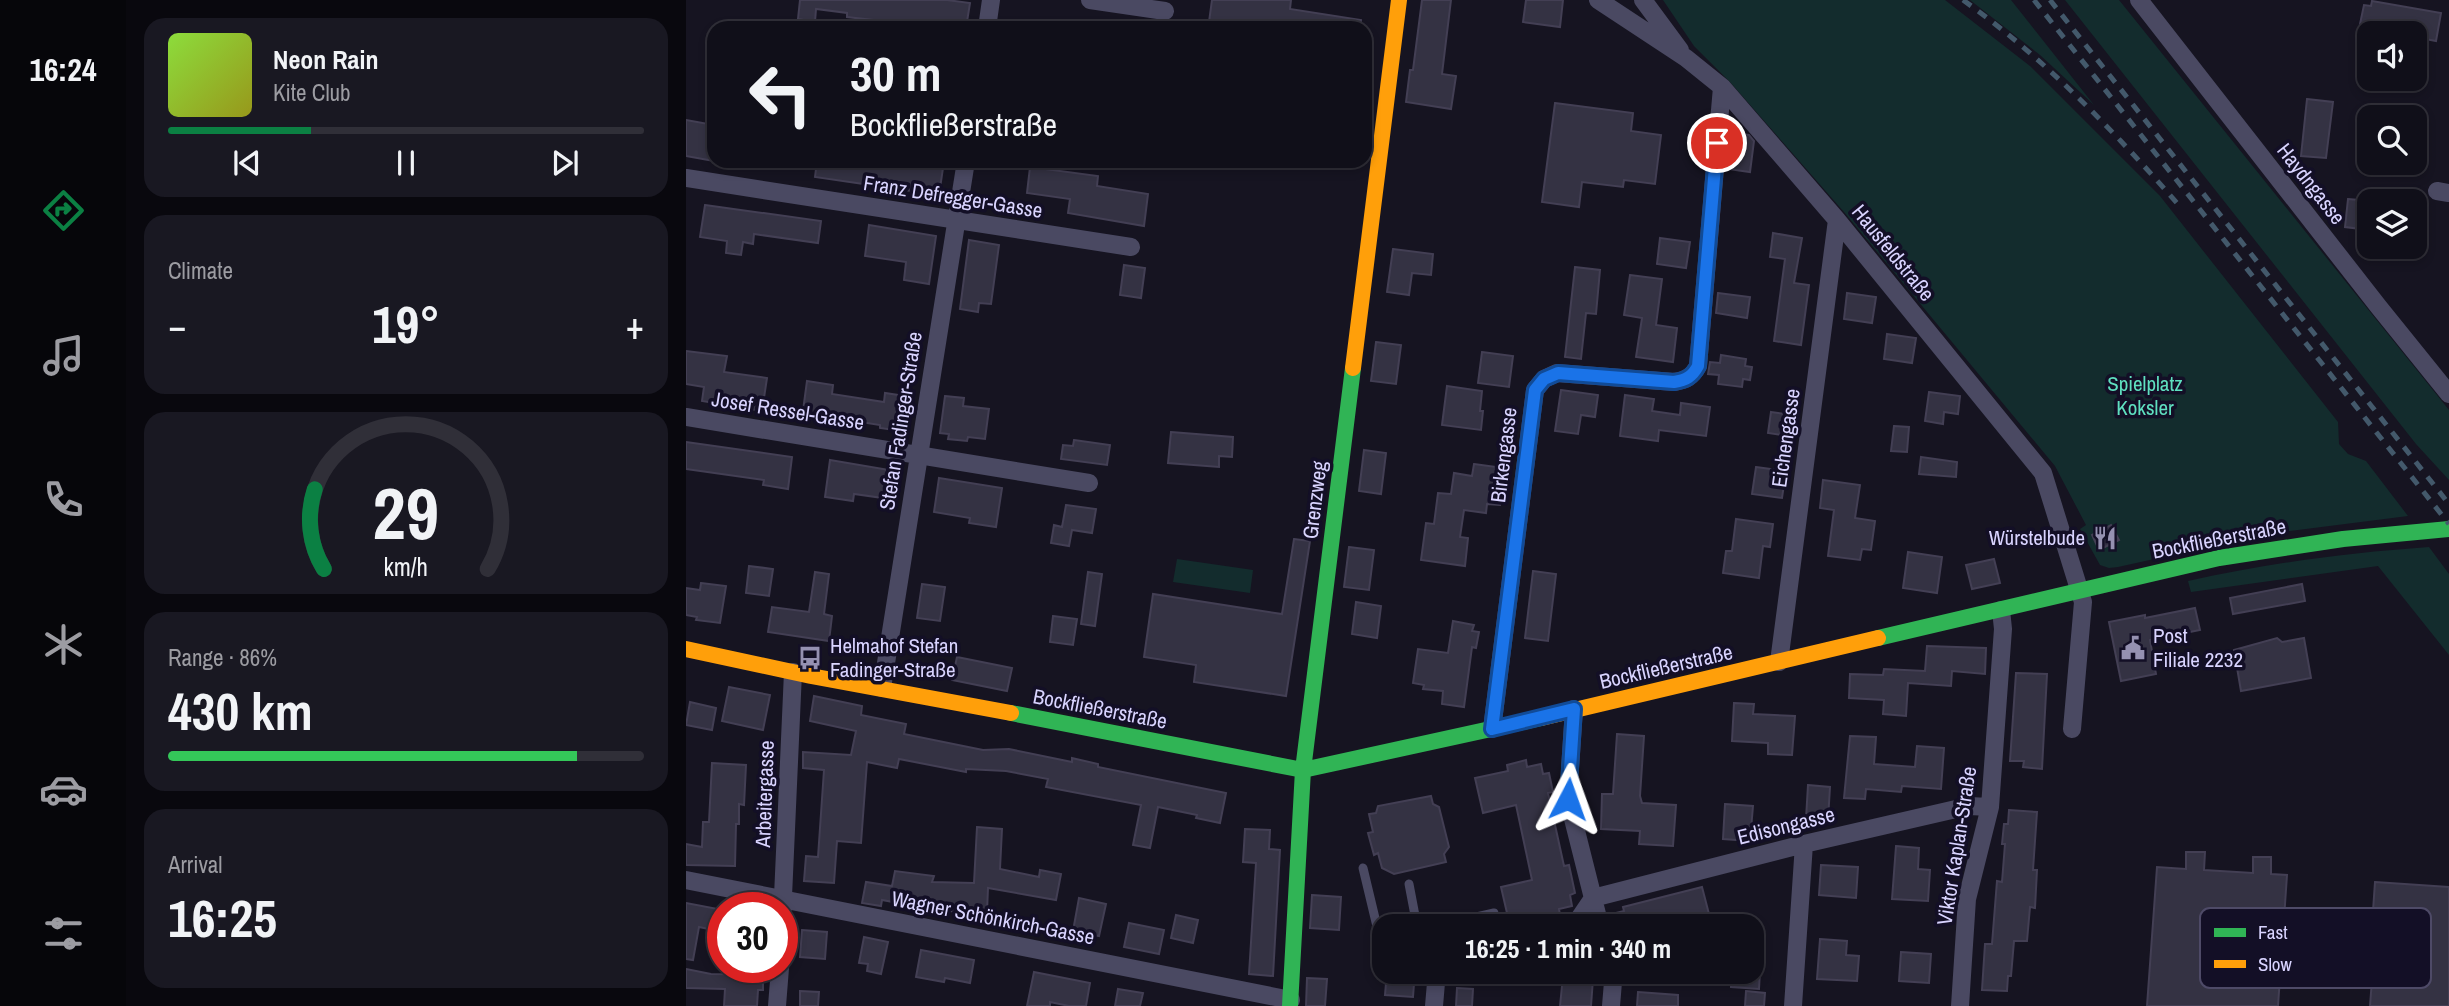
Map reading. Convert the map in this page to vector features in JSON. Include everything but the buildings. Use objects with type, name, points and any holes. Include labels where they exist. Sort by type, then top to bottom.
[{"type":"main road","name":"Grenzweg","points":[[1291,1003],[1303,770],[1399,0]]},
{"type":"main road","name":"Bockfließerstraße","points":[[686,649],[1303,770],[1492,729],[2219,558],[2375,535],[2449,529]]},
{"type":"street","points":[[988,21],[991,0]]},
{"type":"street","points":[[1090,0],[1165,11]]},
{"type":"street","name":"Hausfeldstraße","points":[[1598,0],[1686,58],[1722,87],[1837,220],[2043,473],[2083,603],[2072,729]]},
{"type":"street","points":[[1643,0],[1686,58]]},
{"type":"street","name":"Haydngasse","points":[[2140,0],[2369,296],[2449,394]]},
{"type":"street","name":"Birkengasse","points":[[1492,729],[1535,390],[1544,379],[1558,373],[1674,382],[1689,378],[1695,373],[1698,366],[1722,87]]},
{"type":"street","name":"Stefan Fadinger-Straße","points":[[882,688],[964,168]]},
{"type":"street","name":"Franz Defregger-Gasse","points":[[686,178],[1131,247]]},
{"type":"street","name":"Eichengasse","points":[[1779,662],[1837,220]]},
{"type":"street","name":"Josef Ressel-Gasse","points":[[686,417],[1089,483]]},
{"type":"street","name":"Viktor Kaplan-Straße","points":[[1960,1006],[1967,899],[1990,807],[2003,629],[2001,610]]},
{"type":"street","name":"Arbeitergasse","points":[[783,892],[793,672]]},
{"type":"street","points":[[1574,709],[1568,799],[1597,914]]},
{"type":"street","name":"Edisongasse","points":[[1593,898],[1804,844],[1969,806],[1990,807]]},
{"type":"street","points":[[1793,1006],[1804,844]]},
{"type":"street","name":"Wagner Schönkirch-Gasse","points":[[686,880],[744,892]]},
{"type":"street","points":[[1582,914],[1593,898]]},
{"type":"street","name":"Wagner Schönkirch-Gasse","points":[[798,903],[1291,1003]]},
{"type":"street","points":[[778,1006],[779,983]]},
{"type":"street","points":[[1434,1006],[1436,984]]},
{"type":"street","points":[[1611,1006],[1614,984]]},
{"type":"lane","points":[[1363,868],[1374,914]]},
{"type":"lane","points":[[1409,884],[1415,914]]},
{"type":"green space","name":"Spielplatz Koksler","points":[[1663,0],[1945,0],[2030,66],[2160,196],[2338,422],[2339,444],[2348,454],[2366,461],[2408,516],[2267,534],[2118,567],[2100,565],[2080,529],[2086,525],[2055,466],[1844,212],[1730,82],[1694,46]]},
{"type":"green space","points":[[1970,0],[2011,0],[2094,105],[2040,55]]},
{"type":"green space","points":[[2065,0],[2119,0],[2449,410],[2449,480],[2416,444]]},
{"type":"green space","points":[[2429,547],[2449,574],[2449,655],[2378,566],[2191,592],[2188,581],[2308,559]]},
{"type":"green space","points":[[1177,559],[1253,570],[1250,593],[1173,582]]},
{"type":"railway","points":[[1963,0],[2021,45],[2076,95],[2177,203]]},
{"type":"railway","points":[[2034,0],[2449,524]]},
{"type":"railway","points":[[2050,0],[2449,504]]},
{"type":"traffic: fast","points":[[1290,1006],[1303,770],[1353,368]]},
{"type":"traffic: fast","points":[[1878,638],[2219,558],[2343,539],[2449,529]]},
{"type":"traffic: fast","points":[[1011,713],[1303,770],[1541,718]]},
{"type":"traffic: slow","points":[[1353,368],[1399,0]]},
{"type":"traffic: slow","points":[[1541,718],[1878,638]]},
{"type":"traffic: slow","points":[[686,649],[811,676],[1011,713]]},
{"type":"place","name":"Würstelbude","points":[[2105,538]]},
{"type":"place","name":"Post Filiale 2232","points":[[2133,648]]},
{"type":"place","name":"Helmahof Stefan Fadinger-Straße","points":[[810,658]]},
{"type":"route","points":[[1568,799],[1574,709],[1492,729],[1535,390],[1549,375],[1558,373],[1674,382],[1689,378],[1695,373],[1698,366],[1717,143]]}]
